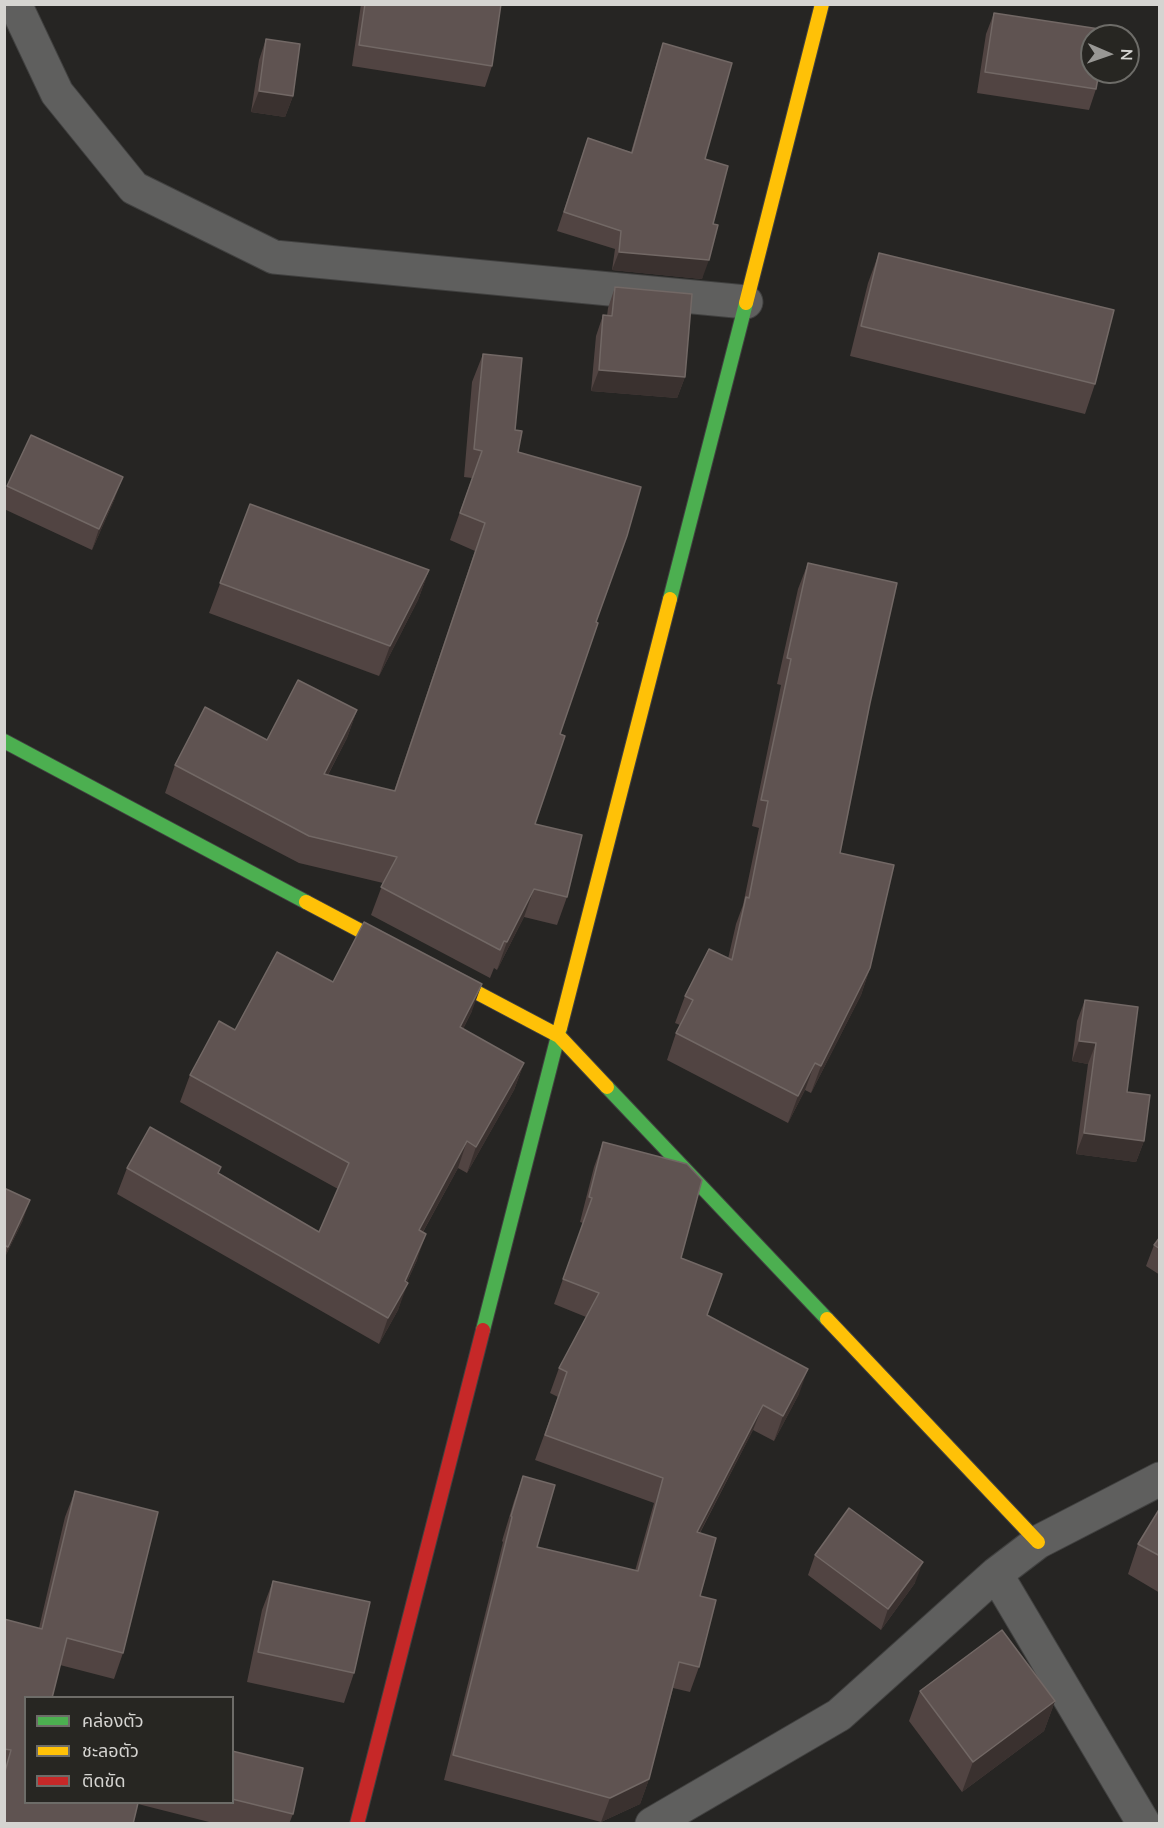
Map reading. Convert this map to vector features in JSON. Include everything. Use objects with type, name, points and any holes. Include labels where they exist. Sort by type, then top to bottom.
[{"type":"street","points":[[15,4],[57,93],[134,188],[273,257],[746,302]]},
{"type":"street","points":[[357,1824],[822,4]]},
{"type":"street","points":[[4,741],[559,1036],[1038,1542]]},
{"type":"street","points":[[652,1824],[838,1715],[996,1574],[1038,1542],[1160,1479]]},
{"type":"street","points":[[996,1574],[1144,1824]]},
{"type":"building","points":[[365,4],[501,4],[492,66],[359,45]]},
{"type":"building","points":[[994,13],[1080,26],[1080,84],[1097,84],[1096,89],[985,72]]},
{"type":"building","points":[[266,39],[300,44],[293,96],[259,91]]},
{"type":"building","points":[[663,43],[732,63],[705,159],[728,166],[713,224],[718,225],[709,260],[619,252],[621,231],[564,212],[588,138],[632,153]]},
{"type":"building","points":[[879,253],[1114,310],[1095,384],[861,326]]},
{"type":"building","points":[[615,287],[692,294],[685,377],[599,370],[603,315],[612,316]]},
{"type":"building","points":[[483,354],[522,358],[515,430],[522,431],[518,452],[641,487],[627,536],[560,734],[565,736],[535,824],[582,835],[567,897],[534,889],[507,942],[504,941],[500,950],[381,887],[397,857],[309,836],[175,765],[205,707],[267,740],[298,680],[357,710],[324,774],[395,791],[485,523],[460,513],[482,451],[474,449]]},
{"type":"building","points":[[31,435],[123,477],[99,529],[7,486]]},
{"type":"building","points":[[250,504],[429,570],[390,646],[220,583]]},
{"type":"building","points":[[808,563],[897,583],[840,853],[894,865],[870,968],[821,1066],[815,1063],[798,1096],[676,1033],[693,1000],[685,996],[709,949],[732,960],[746,897],[749,898],[768,801],[761,800],[791,659],[787,658]]},
{"type":"building","points":[[364,922],[482,984],[460,1027],[524,1063],[476,1147],[467,1141],[419,1230],[426,1234],[405,1281],[408,1283],[388,1318],[127,1168],[150,1127],[221,1167],[218,1173],[319,1232],[349,1163],[190,1075],[219,1021],[235,1030],[277,952],[333,982]]},
{"type":"building","points":[[1085,1000],[1138,1007],[1127,1092],[1150,1095],[1144,1141],[1084,1133],[1096,1043],[1079,1041]]},
{"type":"building","points":[[603,1142],[687,1164],[702,1180],[681,1258],[722,1274],[707,1315],[808,1369],[783,1416],[763,1405],[697,1532],[716,1538],[700,1596],[716,1600],[699,1667],[679,1662],[649,1779],[610,1798],[453,1755],[511,1516],[523,1476],[555,1485],[537,1547],[638,1571],[663,1478],[545,1435],[567,1372],[559,1368],[599,1293],[563,1279],[592,1198],[589,1197]]},
{"type":"building","points":[[4,1188],[30,1200],[8,1247],[4,1245]]},
{"type":"building","points":[[1160,1237],[1160,1249],[1154,1245]]},
{"type":"building","points":[[75,1491],[158,1512],[123,1653],[67,1638],[52,1696],[24,1696],[24,1804],[138,1804],[133,1824],[4,1824],[4,1775],[11,1750],[4,1749],[4,1619],[42,1629]]},
{"type":"building","points":[[849,1508],[923,1562],[888,1609],[815,1555]]},
{"type":"building","points":[[1160,1508],[1160,1556],[1138,1544]]},
{"type":"building","points":[[273,1581],[370,1602],[354,1673],[258,1652]]},
{"type":"building","points":[[1002,1630],[1055,1701],[973,1762],[920,1691]]},
{"type":"building","points":[[234,1751],[303,1768],[293,1814],[234,1799]]},
{"type":"traffic: fast","points":[[670,599],[746,303]]},
{"type":"traffic: fast","points":[[4,741],[306,902]]},
{"type":"traffic: fast","points":[[483,1330],[560,1028]]},
{"type":"traffic: fast","points":[[607,1087],[827,1319]]},
{"type":"traffic: slow","points":[[746,303],[822,4]]},
{"type":"traffic: slow","points":[[560,1028],[670,599]]},
{"type":"traffic: slow","points":[[306,902],[559,1036],[607,1087]]},
{"type":"traffic: slow","points":[[827,1319],[1038,1542]]},
{"type":"traffic: jam","points":[[357,1824],[483,1330]]}]
